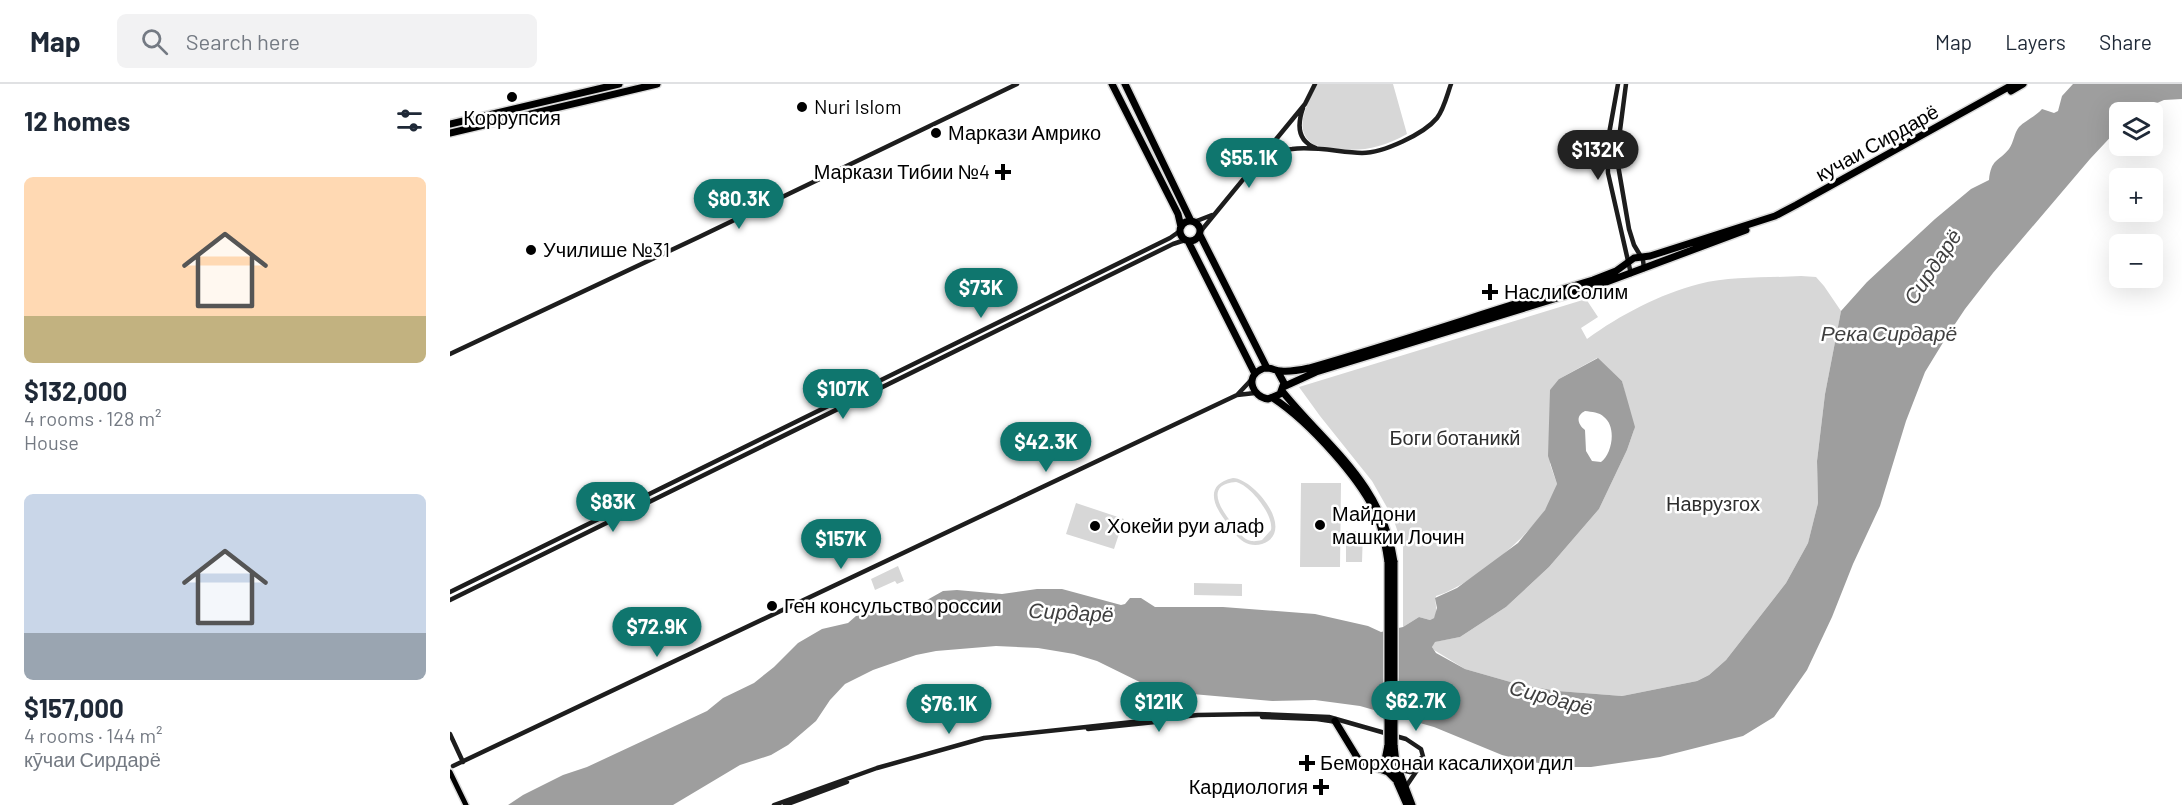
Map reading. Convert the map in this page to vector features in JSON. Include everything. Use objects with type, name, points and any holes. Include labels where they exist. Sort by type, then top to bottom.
[{"type":"highway","points":[[450,124],[619,84]]},
{"type":"highway","points":[[450,133],[657,84]]},
{"type":"highway","points":[[1112,84],[1178,214],[1181,236],[1187,241],[1249,361],[1254,376],[1253,389],[1262,398],[1273,399],[1287,407],[1336,456],[1369,501],[1378,520],[1391,562]]},
{"type":"highway","points":[[1125,84],[1193,222],[1199,226],[1200,234],[1267,368]]},
{"type":"highway","name":"кучаи Сирдарё","points":[[1753,225],[1822,193],[2014,84]]},
{"type":"highway","points":[[1254,376],[1260,370],[1267,368],[1278,372],[1305,369],[1593,280],[1616,271],[1634,258],[1798,210],[2022,84]]},
{"type":"highway","points":[[554,99],[561,107]]},
{"type":"highway","points":[[552,110],[554,99]]},
{"type":"highway","points":[[1127,113],[1130,107],[1137,108]]},
{"type":"highway","points":[[1138,134],[1143,134],[1146,129]]},
{"type":"highway","points":[[1181,229],[1185,223],[1193,222]]},
{"type":"highway","points":[[1273,399],[1283,389],[1316,372],[1631,274],[1753,225]]},
{"type":"highway","points":[[1187,241],[1196,239],[1200,234]]},
{"type":"highway","points":[[1278,372],[1283,378],[1283,389],[1339,452],[1371,496],[1384,520],[1391,562],[1391,745],[1394,773],[1407,805]]},
{"type":"highway","points":[[1338,721],[1357,753],[1366,762],[1380,764],[1385,760],[1391,745]]},
{"type":"highway","points":[[1338,721],[1360,762],[1388,772],[1398,782]]},
{"type":"highway","points":[[1391,745],[1412,805]]},
{"type":"main road","points":[[450,354],[1017,84]]},
{"type":"main road","points":[[1315,84],[1300,118],[1299,132],[1305,143],[1321,150]]},
{"type":"main road","points":[[1258,162],[1289,149],[1370,153],[1404,140],[1418,133],[1438,117],[1452,84]]},
{"type":"main road","points":[[1618,84],[1607,145],[1607,164],[1631,274]]},
{"type":"main road","points":[[1626,84],[1618,146],[1618,165],[1629,229],[1644,269]]},
{"type":"main road","points":[[1200,234],[1305,104]]},
{"type":"main road","points":[[1193,222],[1215,213]]},
{"type":"main road","points":[[450,592],[1170,238],[1181,229]]},
{"type":"main road","points":[[450,600],[1173,244],[1187,241]]},
{"type":"main road","points":[[1237,395],[1254,376]]},
{"type":"main road","points":[[464,805],[451,769],[463,762],[1237,395],[1256,393]]},
{"type":"main road","points":[[774,805],[910,758],[969,741],[1005,735],[1228,714],[1318,716],[1406,739],[1421,749],[1424,760],[1407,791]]},
{"type":"main road","points":[[785,805],[886,768],[968,744],[1006,737],[1213,717],[1281,717],[1338,721],[1406,742],[1415,747],[1421,756],[1418,765],[1410,772],[1398,769]]},
{"type":"main road","points":[[450,734],[463,762]]},
{"type":"main road","points":[[450,780],[464,805]]},
{"type":"green space","points":[[1317,84],[1393,84],[1407,134],[1373,148],[1351,150],[1314,145],[1307,139],[1302,124],[1306,108]]},
{"type":"green space","name":"Наврузгох","points":[[1816,277],[1841,311],[1825,394],[1817,461],[1818,503],[1808,543],[1786,583],[1726,660],[1709,675],[1697,681],[1622,696],[1558,691],[1521,685],[1465,669],[1432,647],[1434,642],[1460,637],[1506,607],[1549,567],[1599,509],[1634,430],[1622,381],[1597,358],[1559,379],[1550,464],[1557,484],[1552,499],[1541,516],[1526,534],[1489,566],[1469,580],[1436,596],[1434,618],[1430,620],[1419,617],[1403,627],[1403,547],[1393,518],[1372,481],[1299,387],[1586,299],[1598,317],[1581,328],[1587,339],[1641,306],[1684,288],[1724,280]]},
{"type":"green space","points":[[1233,478],[1242,481],[1261,496],[1274,518],[1275,529],[1272,538],[1255,545],[1246,543],[1237,536],[1223,518],[1214,498],[1214,491],[1223,481]],"holes":[[[1236,482],[1242,484],[1260,502],[1269,517],[1271,530],[1262,540],[1252,541],[1243,537],[1220,505],[1218,498],[1220,487]]]},
{"type":"green space","name":"Майдони машкии Лочин","points":[[1301,483],[1341,483],[1340,567],[1300,567]]},
{"type":"green space","name":"Хокейи руи алаф","points":[[1076,503],[1124,519],[1114,549],[1066,534]]},
{"type":"green space","points":[[1346,531],[1363,531],[1362,562],[1346,562]]},
{"type":"green space","points":[[898,566],[904,581],[897,584],[895,581],[875,590],[871,579]]},
{"type":"green space","points":[[1194,583],[1242,584],[1242,596],[1194,595]]},
{"type":"water","name":"Река Сирдарё","points":[[2073,84],[2182,84],[2182,99],[2159,102],[2109,102],[2109,139],[1993,273],[1965,309],[1925,372],[1906,421],[1880,506],[1807,670],[1774,717],[1743,736],[1660,757],[1591,767],[1564,767],[1502,755],[1434,727],[1360,706],[1315,700],[1272,701],[1158,691],[1097,661],[1074,654],[1038,648],[996,646],[936,651],[916,655],[873,670],[845,684],[830,700],[816,721],[788,745],[771,755],[740,765],[673,805],[508,805],[563,775],[587,767],[707,711],[723,698],[754,683],[798,643],[822,629],[848,623],[856,616],[901,608],[927,600],[943,591],[1002,594],[1037,589],[1062,589],[1121,605],[1130,598],[1141,598],[1155,607],[1223,607],[1315,614],[1368,626],[1381,632],[1403,627],[1419,617],[1430,620],[1434,618],[1437,608],[1435,598],[1457,588],[1518,543],[1545,510],[1557,484],[1548,456],[1550,390],[1559,379],[1598,358],[1622,381],[1635,427],[1627,450],[1599,509],[1549,567],[1506,607],[1460,637],[1435,642],[1432,647],[1436,653],[1465,669],[1521,685],[1558,691],[1622,696],[1697,681],[1709,675],[1726,660],[1786,583],[1808,543],[1818,503],[1817,461],[1825,394],[1841,311],[1867,282],[1935,219],[1971,189],[1989,180],[1993,164],[2009,149],[2019,127],[2042,109],[2054,113],[2058,111],[2062,96]],"holes":[[[1585,411],[1595,412],[1608,421],[1612,434],[1608,453],[1601,462],[1592,461],[1586,451],[1585,430],[1579,420],[1580,415]]]},
{"type":"place","name":"Коррупсия","points":[[512,97]]},
{"type":"place","name":"Nuri Islom","points":[[802,107]]},
{"type":"place","name":"Маркази Амрико","points":[[936,133]]},
{"type":"place","name":"Маркази Тибии №4","points":[[1003,172]]},
{"type":"place","name":"Училише №31","points":[[531,250]]},
{"type":"place","name":"Насли Солим","points":[[1490,292]]},
{"type":"place","name":"Майдони машкии Лочин","points":[[1320,525]]},
{"type":"place","name":"Хокейи руи алаф","points":[[1095,526]]},
{"type":"place","name":"Ген консульство россии","points":[[772,606]]},
{"type":"place","name":"Беморхонаи касалиҳои дил","points":[[1307,763]]},
{"type":"place","name":"Кардиология","points":[[1321,787]]},
{"type":"water label","name":"Сирдарё","points":[[1933,267]]},
{"type":"water label","name":"Сирдарё","points":[[1071,613]]},
{"type":"water label","name":"Сирдарё","points":[[1551,698]]},
{"type":"park label","name":"Боги ботаникй","points":[[1455,438]]}]
